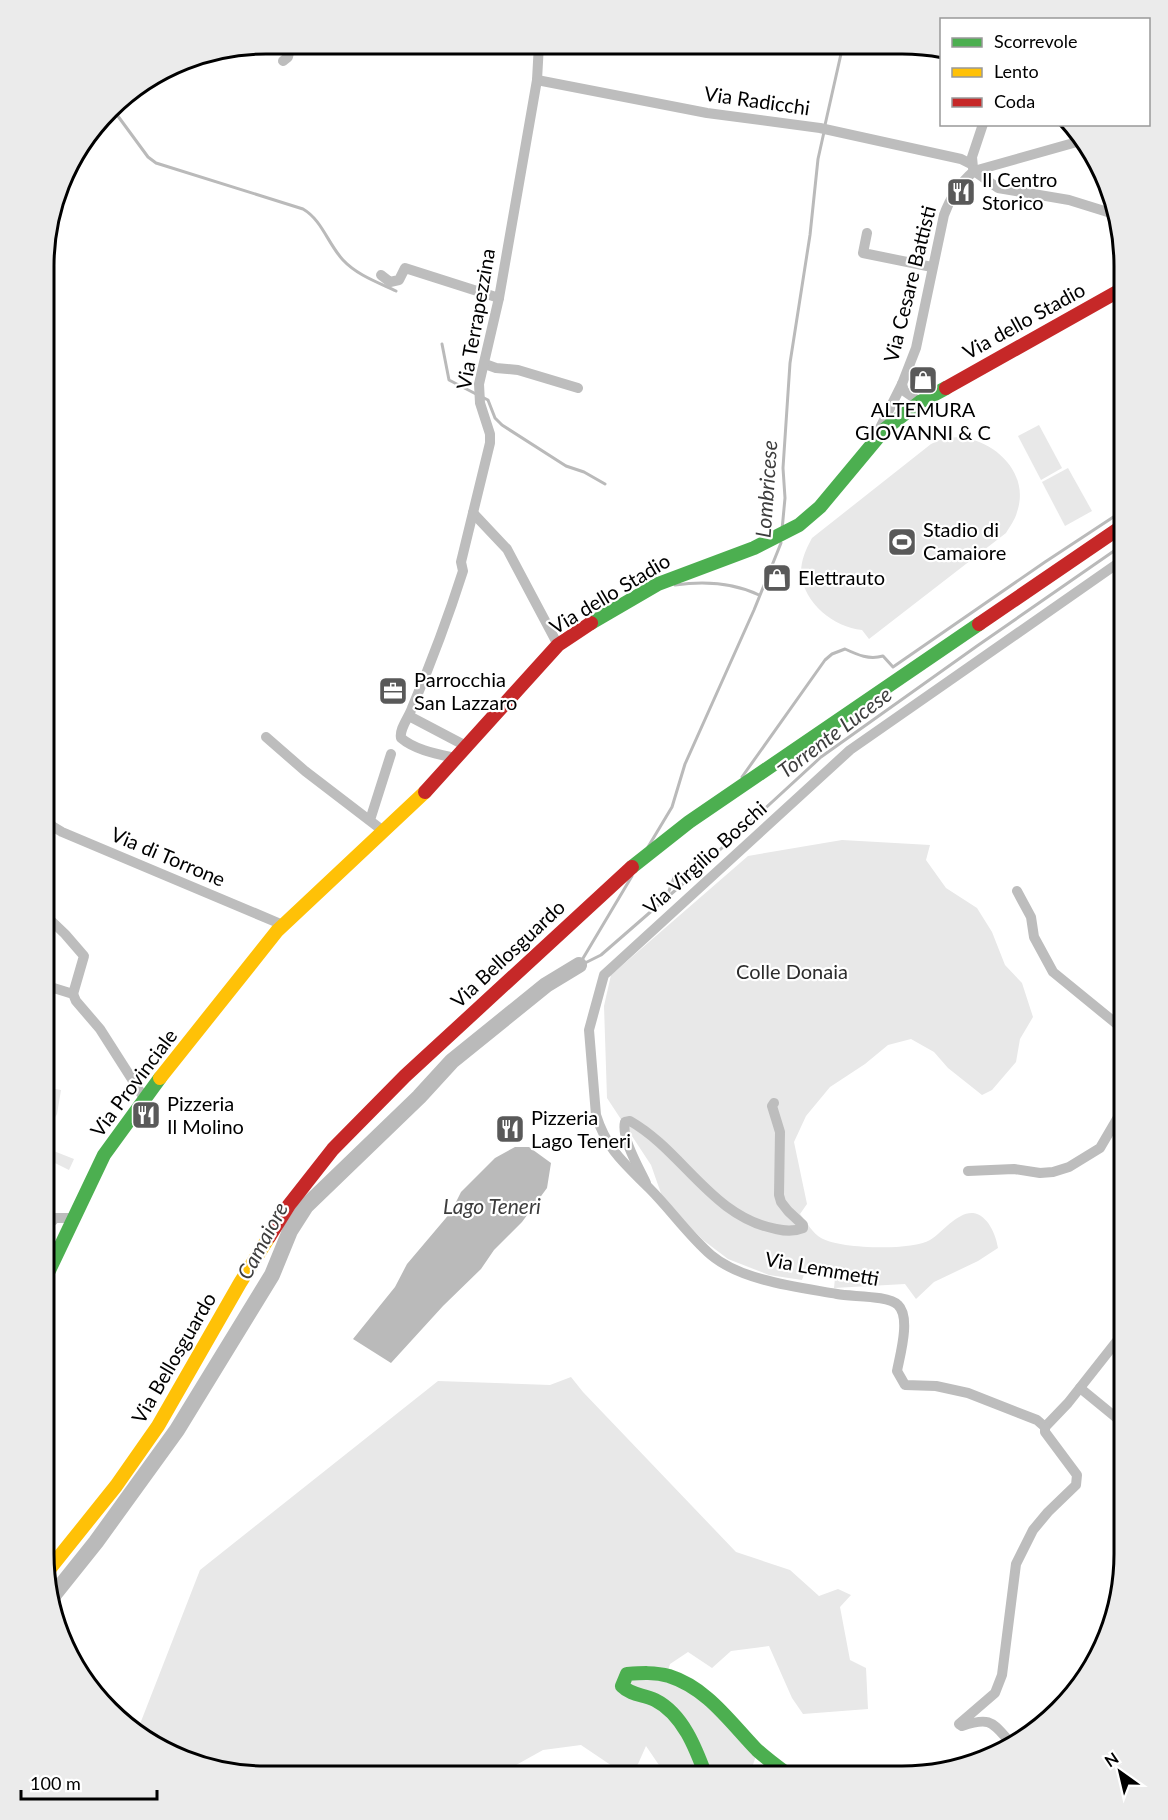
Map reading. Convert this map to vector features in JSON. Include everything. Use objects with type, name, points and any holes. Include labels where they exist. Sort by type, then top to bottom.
[{"type":"street","points":[[284,61],[289,54]]},
{"type":"street","name":"Via Terrapezzina","points":[[455,758],[438,755],[401,738],[400,734],[445,628],[463,571],[461,562],[490,434],[480,403],[479,389],[500,298],[537,80],[538,54]]},
{"type":"street","name":"Via Radicchi","points":[[537,80],[707,113],[820,128],[961,159],[998,188],[1069,200],[1107,212]]},
{"type":"street","points":[[982,126],[975,143],[973,167],[1074,142]]},
{"type":"street","name":"Via Cesare Battisti","points":[[873,441],[902,384],[916,348],[948,204],[973,167]]},
{"type":"street","points":[[867,233],[863,253],[933,267]]},
{"type":"street","points":[[381,275],[390,282],[399,280],[405,268],[500,298]]},
{"type":"street","name":"Via dello Stadio","points":[[283,925],[382,830],[419,798],[558,645],[593,622],[671,578],[770,540],[801,524],[826,498],[873,441],[920,402],[1114,294]]},
{"type":"street","points":[[485,364],[496,368],[518,370],[578,388]]},
{"type":"street","name":"Via Cesare Battisti","points":[[902,384],[904,391],[920,402]]},
{"type":"street","points":[[473,513],[507,549],[558,645]]},
{"type":"street","name":"Via Bellosguardo","points":[[61,1554],[116,1486],[158,1426],[240,1283],[283,1215],[333,1149],[405,1076],[506,980],[619,878],[688,822],[1114,532]]},
{"type":"street","name":"Via Virgilio Boschi","points":[[604,975],[850,750],[1114,567]]},
{"type":"street","points":[[409,716],[466,746]]},
{"type":"street","points":[[266,737],[305,771],[382,830]]},
{"type":"street","points":[[370,820],[390,754]]},
{"type":"street","name":"Via di Torrone","points":[[54,827],[283,925]]},
{"type":"street","points":[[1017,891],[1031,917],[1034,937],[1053,972],[1114,1022]]},
{"type":"street","points":[[54,924],[84,956],[73,994],[76,1001],[100,1029],[144,1098]]},
{"type":"street","name":"Via Provinciale","points":[[54,1260],[104,1155],[144,1098],[283,925]]},
{"type":"street","name":"Via Lemmetti","points":[[604,975],[589,1030],[596,1115],[614,1152],[633,1174],[650,1188],[677,1221],[706,1250],[720,1261],[736,1269],[764,1279],[843,1295],[882,1297],[892,1300],[900,1306],[905,1322],[902,1352],[897,1371],[905,1385],[936,1386],[968,1393],[1037,1420],[1046,1427]]},
{"type":"street","points":[[54,988],[73,994]]},
{"type":"street","points":[[650,1188],[630,1149],[625,1122],[630,1121],[639,1126],[657,1140],[715,1198],[737,1213],[764,1227],[786,1231],[796,1231],[802,1228],[802,1225],[781,1202],[779,1195],[780,1132],[772,1106],[774,1103]]},
{"type":"street","points":[[968,1172],[1014,1169],[1040,1173],[1069,1167],[1100,1148],[1114,1124]]},
{"type":"street","points":[[54,1219],[68,1218],[72,1221]]},
{"type":"street","points":[[1007,1739],[987,1721],[979,1720],[962,1726],[959,1724],[995,1693],[1002,1675],[1016,1564],[1033,1530],[1076,1485],[1077,1475],[1045,1432],[1046,1427],[1068,1404],[1114,1345]]},
{"type":"street","points":[[1080,1388],[1114,1416]]},
{"type":"street","points":[[54,1557],[61,1554]]},
{"type":"street","points":[[54,1563],[61,1554]]},
{"type":"street","points":[[702,1766],[685,1729],[667,1708],[658,1701],[629,1693],[622,1686],[627,1674],[644,1671],[677,1678],[695,1688],[723,1712],[756,1748],[778,1766]]},
{"type":"green space","points":[[1039,425],[1062,468],[1041,480],[1018,436]]},
{"type":"green space","name":"Stadio di Camaiore","points":[[961,437],[987,445],[1007,462],[1014,473],[1019,485],[1020,498],[1014,520],[1006,533],[869,639],[862,630],[831,619],[814,604],[803,584],[802,564],[812,538],[931,444],[944,438]]},
{"type":"green space","points":[[1068,468],[1092,511],[1065,526],[1042,482]]},
{"type":"green space","name":"Colle Donaia","points":[[842,840],[930,845],[926,860],[946,888],[977,908],[992,932],[1005,965],[1022,983],[1033,1017],[1020,1039],[1016,1062],[992,1090],[982,1095],[948,1068],[934,1052],[911,1039],[888,1045],[865,1064],[830,1087],[806,1116],[794,1142],[807,1204],[800,1214],[818,1236],[830,1242],[876,1247],[908,1246],[930,1240],[956,1219],[967,1214],[973,1213],[983,1217],[987,1222],[998,1248],[978,1261],[934,1282],[916,1299],[905,1284],[834,1288],[835,1278],[806,1269],[802,1280],[769,1275],[728,1259],[703,1240],[663,1199],[651,1165],[607,1098],[604,1006],[611,975],[748,856]]},
{"type":"green space","points":[[54,1089],[61,1090],[54,1119]]},
{"type":"green space","points":[[54,1151],[74,1159],[69,1170],[55,1163]]},
{"type":"green space","points":[[571,1377],[736,1552],[790,1570],[819,1596],[838,1589],[851,1595],[840,1607],[850,1660],[866,1668],[868,1709],[803,1714],[792,1698],[769,1646],[731,1651],[712,1668],[688,1652],[670,1664],[664,1682],[695,1689],[756,1756],[752,1766],[660,1766],[646,1746],[636,1766],[612,1766],[581,1745],[543,1750],[514,1766],[252,1766],[198,1755],[160,1738],[140,1724],[200,1570],[438,1381],[550,1385]]},
{"type":"water","name":"Lago Teneri","points":[[515,1147],[529,1147],[551,1163],[547,1188],[522,1222],[494,1250],[481,1269],[443,1306],[391,1363],[353,1339],[395,1287],[407,1264],[451,1212],[461,1192],[495,1158]]},
{"type":"waterway","name":"Lombricese","points":[[825,125],[841,54]]},
{"type":"waterway","points":[[117,115],[148,157],[156,163],[303,209],[315,219],[343,260],[368,278],[396,291]]},
{"type":"waterway","name":"Lombricese","points":[[782,530],[785,498],[783,468],[790,363],[810,235],[818,159],[824,132]]},
{"type":"waterway","points":[[442,344],[449,380],[476,394]]},
{"type":"waterway","points":[[482,397],[488,400],[495,418],[502,425],[566,466],[584,472],[605,484]]},
{"type":"waterway","points":[[742,777],[825,660],[832,654],[845,649],[868,657],[883,656],[893,667],[1114,517]]},
{"type":"waterway","name":"Lombricese","points":[[648,847],[672,807],[685,764],[754,610],[781,543]]},
{"type":"waterway","name":"Torrente Lucese","points":[[581,965],[601,955],[686,881],[821,757],[1114,551]]},
{"type":"waterway","points":[[675,585],[718,584],[739,587],[759,595]]},
{"type":"waterway","points":[[667,896],[675,875]]},
{"type":"waterway","name":"Lombricese","points":[[579,965],[632,876]]},
{"type":"waterway","name":"Camaiore","points":[[57,1590],[96,1542],[177,1430],[272,1275],[290,1231],[306,1206],[419,1097],[452,1061],[546,985],[579,965]]},
{"type":"traffic: fast","points":[[591,623],[658,584],[754,548],[799,525],[820,507],[885,429],[920,402],[946,388]]},
{"type":"traffic: fast","points":[[632,867],[689,822],[979,624]]},
{"type":"traffic: fast","points":[[54,1260],[104,1155],[160,1078]]},
{"type":"traffic: fast","points":[[702,1766],[687,1733],[673,1714],[655,1700],[630,1692],[622,1686],[627,1674],[648,1673],[683,1681],[706,1697],[757,1750],[777,1766]]},
{"type":"traffic: slow","points":[[160,1078],[277,931],[425,792]]},
{"type":"traffic: slow","points":[[54,1563],[116,1486],[158,1426],[269,1237]]},
{"type":"traffic: jam","points":[[946,388],[1114,294]]},
{"type":"traffic: jam","points":[[979,624],[1114,532]]},
{"type":"traffic: jam","points":[[425,792],[558,645],[591,623]]},
{"type":"traffic: jam","points":[[269,1237],[289,1205],[333,1149],[405,1076],[632,867]]},
{"type":"place","name":"Il Centro Storico","points":[[961,192]]},
{"type":"place","name":"ALTEMURA GIOVANNI & C","points":[[923,380]]},
{"type":"place","name":"Stadio di Camaiore","points":[[902,542]]},
{"type":"place","name":"Elettrauto","points":[[777,578]]},
{"type":"place","name":"Parrocchia San Lazzaro","points":[[393,691]]},
{"type":"place","name":"Pizzeria Il Molino","points":[[146,1115]]},
{"type":"place","name":"Pizzeria Lago Teneri","points":[[510,1129]]}]
